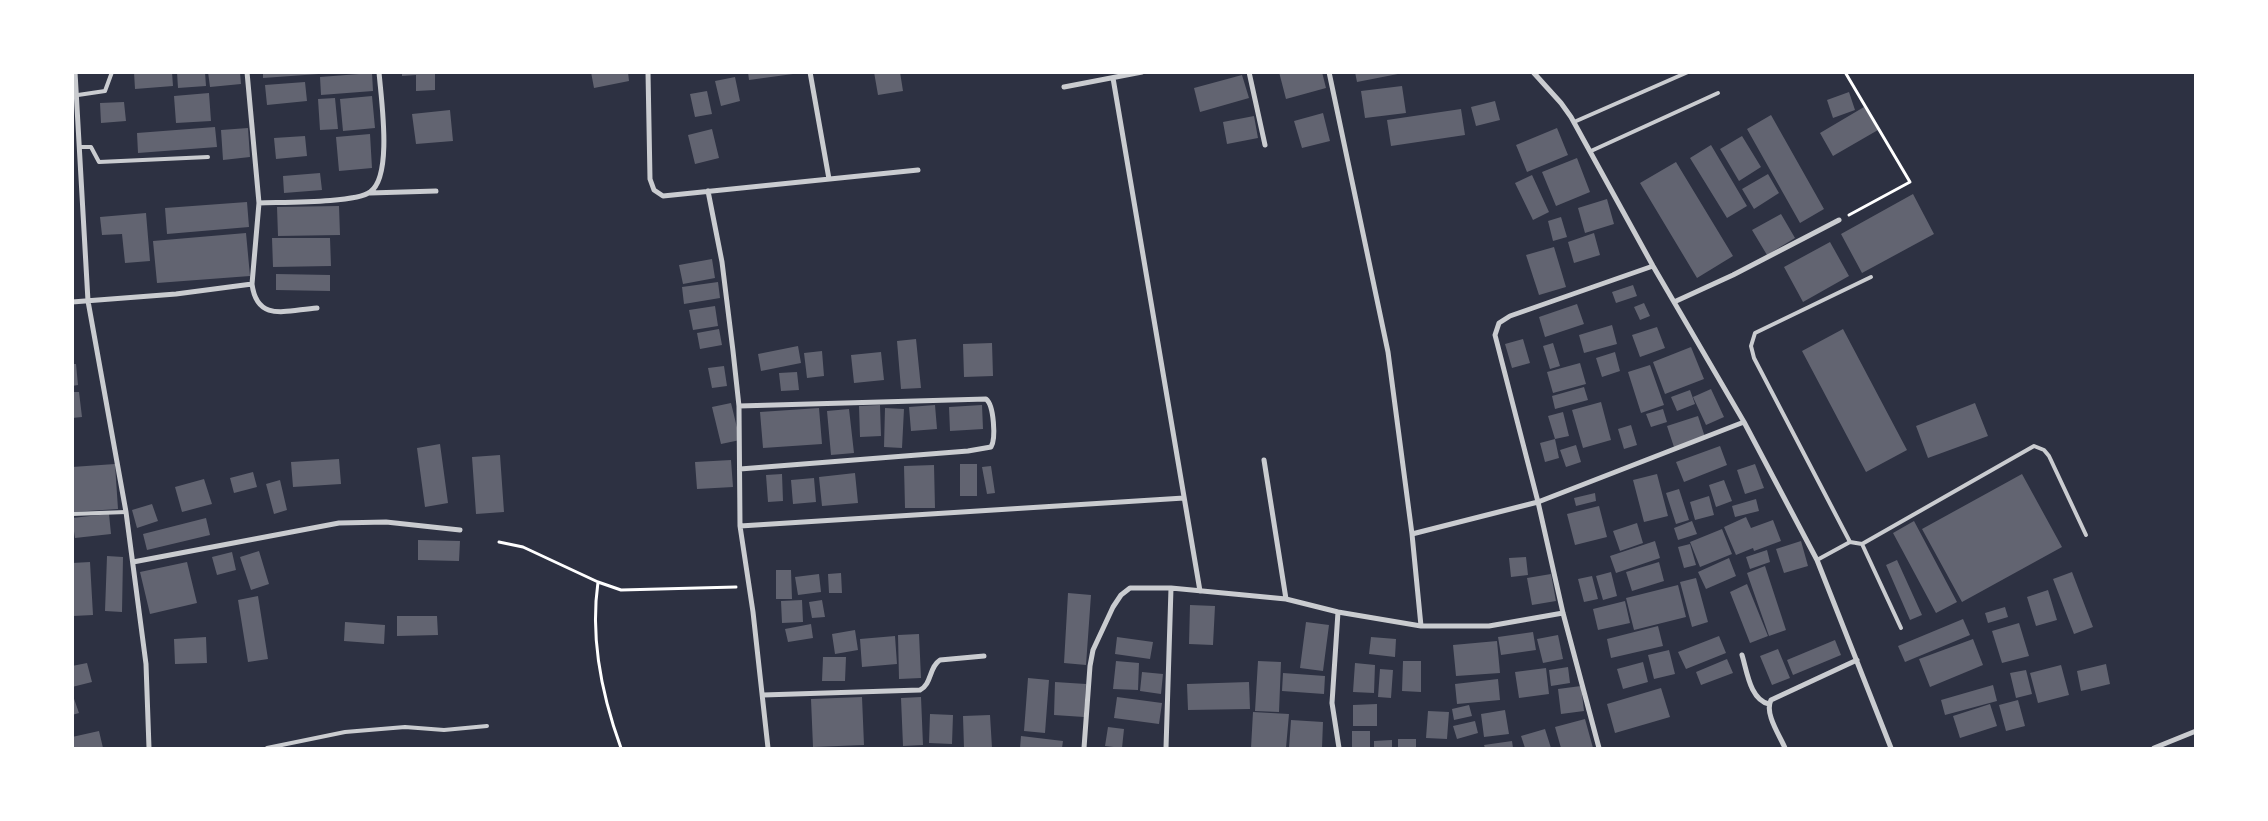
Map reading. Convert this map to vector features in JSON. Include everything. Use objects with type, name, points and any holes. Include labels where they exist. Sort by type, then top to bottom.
[{"type":"street","points":[[76,72],[78,95],[75,102],[80,147],[88,301],[126,512],[133,562],[146,664],[149,748]]},
{"type":"street","points":[[247,72],[259,204],[252,284],[256,301],[266,311],[317,308]]},
{"type":"street","points":[[370,193],[379,180],[383,159],[380,72]]},
{"type":"street","points":[[648,72],[650,179],[654,190],[663,196],[918,170]]},
{"type":"street","points":[[810,72],[829,179]]},
{"type":"street","points":[[1064,87],[1142,72]]},
{"type":"street","points":[[1249,72],[1265,144]]},
{"type":"street","points":[[1329,72],[1388,352],[1412,534],[1421,626]]},
{"type":"street","points":[[1533,72],[1561,102],[1574,122],[1653,266],[1744,422],[1817,560],[1891,748]]},
{"type":"street","points":[[1113,78],[1200,591]]},
{"type":"street","points":[[259,204],[351,198],[370,193],[436,191]]},
{"type":"street","points":[[708,191],[722,262],[739,406],[740,526],[763,695],[768,748]]},
{"type":"street","points":[[1674,302],[1733,275],[1839,220]]},
{"type":"street","points":[[1599,748],[1563,612],[1538,502],[1495,340],[1499,323],[1510,316],[1653,266]]},
{"type":"street","points":[[72,302],[176,294],[252,284]]},
{"type":"street","points":[[739,406],[986,399],[992,407],[994,442],[991,447],[968,451],[740,468]]},
{"type":"street","points":[[1412,534],[1538,502],[1744,422]]},
{"type":"street","points":[[1264,460],[1286,599]]},
{"type":"street","points":[[740,526],[1184,498]]},
{"type":"street","points":[[133,562],[339,523],[386,522],[460,530]]},
{"type":"street","points":[[1084,748],[1091,658],[1102,627],[1121,594],[1130,588],[1171,588],[1286,599],[1338,612],[1421,626],[1489,626],[1563,612]]},
{"type":"street","points":[[1166,748],[1171,588]]},
{"type":"street","points":[[1338,612],[1332,703],[1339,748]]},
{"type":"street","points":[[1742,655],[1752,688],[1763,703],[1769,704]]},
{"type":"street","points":[[763,695],[920,690],[926,686],[934,667],[940,660],[984,656]]},
{"type":"street","points":[[1785,748],[1772,718],[1769,704],[1771,700],[1857,660]]},
{"type":"street","points":[[2154,748],[2196,731]]},
{"type":"lane","points":[[78,95],[105,90],[112,72]]},
{"type":"lane","points":[[1574,122],[1688,72]]},
{"type":"lane","points":[[1590,151],[1718,93]]},
{"type":"lane","points":[[80,147],[92,148],[99,162],[208,157]]},
{"type":"lane","points":[[1850,542],[1754,358],[1751,346],[1756,333],[1871,277]]},
{"type":"lane","points":[[1817,560],[1850,542],[1862,544],[2034,446],[2044,450],[2049,456],[2086,535]]},
{"type":"lane","points":[[72,514],[126,512]]},
{"type":"lane","points":[[1862,544],[1901,628]]},
{"type":"lane","points":[[267,748],[345,732],[405,727],[444,730],[487,726]]},
{"type":"path","points":[[1839,220],[1910,182],[1845,72]]},
{"type":"path","points":[[499,542],[524,547],[598,582],[621,590],[713,589],[749,586]]},
{"type":"path","points":[[598,582],[594,610],[602,689],[621,748]]},
{"type":"building","points":[[134,72],[172,72],[173,86],[135,89]]},
{"type":"building","points":[[177,72],[205,72],[206,86],[178,88]]},
{"type":"building","points":[[208,72],[240,72],[241,84],[210,87]]},
{"type":"building","points":[[263,72],[319,72],[319,74],[263,78]]},
{"type":"building","points":[[402,72],[435,72],[435,90],[416,91],[416,75],[402,76]]},
{"type":"building","points":[[591,72],[628,72],[629,81],[594,88]]},
{"type":"building","points":[[748,72],[793,72],[793,74],[749,80]]},
{"type":"building","points":[[874,72],[900,72],[903,91],[878,95]]},
{"type":"building","points":[[1279,72],[1322,72],[1326,88],[1286,99]]},
{"type":"building","points":[[1355,72],[1402,72],[1403,73],[1357,82]]},
{"type":"building","points":[[372,73],[373,91],[321,95],[320,77]]},
{"type":"building","points":[[1242,75],[1249,98],[1200,112],[1194,88]]},
{"type":"building","points":[[735,77],[740,101],[721,106],[715,81]]},
{"type":"building","points":[[305,82],[307,101],[267,105],[265,85]]},
{"type":"building","points":[[1402,86],[1406,113],[1365,118],[1361,91]]},
{"type":"building","points":[[707,91],[712,114],[695,117],[690,94]]},
{"type":"building","points":[[1849,92],[1855,110],[1833,118],[1827,100]]},
{"type":"building","points":[[209,93],[211,121],[176,123],[174,96]]},
{"type":"building","points":[[372,96],[375,128],[343,131],[340,99]]},
{"type":"building","points":[[335,98],[338,129],[320,130],[318,99]]},
{"type":"building","points":[[1495,101],[1500,120],[1476,126],[1471,107]]},
{"type":"building","points":[[124,102],[126,121],[101,123],[100,103]]},
{"type":"building","points":[[1864,107],[1878,130],[1833,156],[1820,133]]},
{"type":"building","points":[[1461,109],[1465,135],[1391,146],[1387,120]]},
{"type":"building","points":[[450,110],[453,141],[416,144],[412,114]]},
{"type":"building","points":[[1323,113],[1330,141],[1302,148],[1294,121]]},
{"type":"building","points":[[1771,115],[1824,209],[1800,223],[1747,129]]},
{"type":"building","points":[[1254,116],[1258,138],[1227,144],[1223,122]]},
{"type":"building","points":[[215,127],[217,147],[138,153],[137,133]]},
{"type":"building","points":[[248,128],[250,157],[223,160],[221,130]]},
{"type":"building","points":[[1557,128],[1568,155],[1527,172],[1516,145]]},
{"type":"building","points":[[712,129],[719,158],[695,164],[688,135]]},
{"type":"building","points":[[370,134],[372,168],[339,171],[336,137]]},
{"type":"building","points":[[305,136],[307,156],[276,159],[274,138]]},
{"type":"building","points":[[1742,136],[1761,167],[1739,181],[1720,149]]},
{"type":"building","points":[[1711,145],[1747,206],[1727,218],[1690,158]]},
{"type":"building","points":[[1577,158],[1590,192],[1556,206],[1542,172]]},
{"type":"building","points":[[1676,162],[1733,256],[1697,278],[1640,183]]},
{"type":"building","points":[[320,173],[322,190],[284,193],[283,176]]},
{"type":"building","points":[[1768,174],[1779,193],[1754,209],[1742,189]]},
{"type":"building","points":[[1532,175],[1549,212],[1533,220],[1515,183]]},
{"type":"building","points":[[1913,194],[1934,234],[1862,273],[1841,234]]},
{"type":"building","points":[[1607,199],[1614,224],[1585,233],[1578,208]]},
{"type":"building","points":[[247,202],[249,227],[167,234],[165,208]]},
{"type":"building","points":[[339,206],[340,235],[278,236],[277,207]]},
{"type":"building","points":[[146,213],[150,261],[125,263],[122,234],[102,235],[100,217]]},
{"type":"building","points":[[1781,214],[1795,238],[1767,255],[1752,230]]},
{"type":"building","points":[[1561,217],[1567,237],[1553,241],[1548,221]]},
{"type":"building","points":[[246,233],[250,276],[157,283],[153,241]]},
{"type":"building","points":[[1594,233],[1600,255],[1574,263],[1568,242]]},
{"type":"building","points":[[272,238],[330,238],[331,266],[273,267]]},
{"type":"building","points":[[1830,242],[1849,276],[1803,302],[1784,267]]},
{"type":"building","points":[[1554,247],[1566,287],[1539,295],[1526,255]]},
{"type":"building","points":[[712,259],[715,278],[683,284],[679,265]]},
{"type":"building","points":[[276,274],[330,275],[330,291],[276,290]]},
{"type":"building","points":[[718,282],[720,298],[684,304],[682,287]]},
{"type":"building","points":[[1633,285],[1637,296],[1616,303],[1612,292]]},
{"type":"building","points":[[1644,303],[1650,316],[1640,320],[1634,307]]},
{"type":"building","points":[[1577,304],[1584,324],[1545,337],[1539,317]]},
{"type":"building","points":[[715,306],[718,326],[693,330],[689,310]]},
{"type":"building","points":[[1612,325],[1617,344],[1584,353],[1579,335]]},
{"type":"building","points":[[1657,327],[1665,348],[1640,357],[1632,335]]},
{"type":"building","points":[[719,329],[722,345],[700,349],[697,333]]},
{"type":"building","points":[[1843,329],[1907,450],[1866,472],[1802,351]]},
{"type":"building","points":[[916,339],[921,388],[901,389],[897,341]]},
{"type":"building","points":[[1523,339],[1530,363],[1512,368],[1505,344]]},
{"type":"building","points":[[992,343],[993,376],[964,377],[963,344]]},
{"type":"building","points":[[1553,343],[1560,366],[1550,369],[1543,346]]},
{"type":"building","points":[[798,346],[801,363],[761,371],[758,354]]},
{"type":"building","points":[[1691,347],[1704,379],[1665,394],[1653,362]]},
{"type":"building","points":[[822,351],[824,376],[807,378],[804,353]]},
{"type":"building","points":[[881,352],[884,380],[854,383],[851,355]]},
{"type":"building","points":[[1615,352],[1620,371],[1602,377],[1596,358]]},
{"type":"building","points":[[1580,363],[1586,384],[1553,393],[1547,372]]},
{"type":"building","points":[[72,364],[76,364],[78,385],[72,386]]},
{"type":"building","points":[[1650,365],[1664,405],[1641,413],[1628,372]]},
{"type":"building","points":[[724,366],[727,386],[712,388],[708,368]]},
{"type":"building","points":[[797,372],[799,390],[781,391],[779,373]]},
{"type":"building","points":[[1584,387],[1588,400],[1555,409],[1552,396]]},
{"type":"building","points":[[1711,389],[1724,417],[1706,425],[1693,397]]},
{"type":"building","points":[[1690,390],[1695,404],[1677,411],[1671,397]]},
{"type":"building","points":[[72,392],[79,392],[82,417],[72,418]]},
{"type":"building","points":[[1601,402],[1611,440],[1583,448],[1572,410]]},
{"type":"building","points":[[731,403],[740,440],[721,444],[712,407]]},
{"type":"building","points":[[1975,403],[1988,436],[1928,458],[1916,426]]},
{"type":"building","points":[[880,405],[881,436],[860,437],[859,406]]},
{"type":"building","points":[[935,405],[937,429],[911,431],[909,407]]},
{"type":"building","points":[[982,405],[983,429],[950,431],[949,407]]},
{"type":"building","points":[[819,408],[822,444],[763,448],[760,412]]},
{"type":"building","points":[[885,408],[904,409],[902,448],[884,447]]},
{"type":"building","points":[[849,409],[854,453],[831,455],[827,411]]},
{"type":"building","points":[[1663,409],[1667,422],[1651,427],[1646,414]]},
{"type":"building","points":[[1563,412],[1569,436],[1555,439],[1548,416]]},
{"type":"building","points":[[1698,416],[1705,437],[1674,447],[1667,426]]},
{"type":"building","points":[[1631,425],[1637,445],[1624,449],[1618,429]]},
{"type":"building","points":[[1555,439],[1559,458],[1545,462],[1540,443]]},
{"type":"building","points":[[440,444],[448,503],[425,507],[417,448]]},
{"type":"building","points":[[1576,445],[1581,462],[1566,467],[1560,450]]},
{"type":"building","points":[[1720,446],[1727,465],[1684,482],[1676,462]]},
{"type":"building","points":[[500,455],[504,512],[476,514],[472,457]]},
{"type":"building","points":[[339,459],[341,484],[293,487],[291,462]]},
{"type":"building","points":[[731,460],[733,487],[697,489],[695,462]]},
{"type":"building","points":[[115,464],[118,509],[72,512],[72,467]]},
{"type":"building","points":[[960,464],[977,464],[977,496],[960,496]]},
{"type":"building","points":[[1755,464],[1764,488],[1745,494],[1737,470]]},
{"type":"building","points":[[934,465],[935,508],[905,508],[904,466]]},
{"type":"building","points":[[991,466],[995,493],[987,494],[982,467]]},
{"type":"building","points":[[253,472],[257,487],[234,493],[230,478]]},
{"type":"building","points":[[855,473],[858,503],[822,506],[819,477]]},
{"type":"building","points":[[782,474],[783,501],[768,502],[766,475]]},
{"type":"building","points":[[1657,474],[1668,516],[1644,522],[1633,480]]},
{"type":"building","points":[[2022,474],[2062,547],[1962,602],[1922,529]]},
{"type":"building","points":[[814,478],[816,502],[793,504],[791,480]]},
{"type":"building","points":[[204,479],[212,504],[182,512],[175,487]]},
{"type":"building","points":[[280,480],[287,510],[274,514],[266,484]]},
{"type":"building","points":[[1724,480],[1732,501],[1716,507],[1709,485]]},
{"type":"building","points":[[1679,489],[1689,520],[1676,524],[1666,493]]},
{"type":"building","points":[[1595,493],[1596,501],[1576,506],[1574,498]]},
{"type":"building","points":[[1709,496],[1714,515],[1695,520],[1690,502]]},
{"type":"building","points":[[1756,499],[1759,511],[1735,517],[1732,506]]},
{"type":"building","points":[[152,504],[158,521],[137,528],[132,510]]},
{"type":"building","points":[[1599,506],[1607,537],[1575,545],[1567,514]]},
{"type":"building","points":[[109,514],[111,534],[75,538],[72,518]]},
{"type":"building","points":[[1746,517],[1751,528],[1773,520],[1781,541],[1754,551],[1753,548],[1736,555],[1724,527]]},
{"type":"building","points":[[206,518],[210,535],[147,550],[143,534]]},
{"type":"building","points":[[1692,521],[1697,534],[1678,540],[1674,528]]},
{"type":"building","points":[[1914,521],[1957,602],[1936,613],[1893,533]]},
{"type":"building","points":[[1637,523],[1643,543],[1620,551],[1613,531]]},
{"type":"building","points":[[1722,529],[1732,554],[1700,567],[1690,542]]},
{"type":"building","points":[[418,540],[460,541],[459,561],[418,560]]},
{"type":"building","points":[[1655,541],[1660,558],[1616,573],[1610,556]]},
{"type":"building","points":[[1801,541],[1808,566],[1784,573],[1776,549]]},
{"type":"building","points":[[1690,544],[1696,565],[1684,568],[1678,547]]},
{"type":"building","points":[[1767,550],[1770,562],[1750,569],[1746,557]]},
{"type":"building","points":[[259,551],[269,584],[251,590],[240,557]]},
{"type":"building","points":[[232,552],[236,570],[217,575],[212,557]]},
{"type":"building","points":[[107,556],[123,557],[122,612],[105,611]]},
{"type":"building","points":[[1526,557],[1528,575],[1511,577],[1509,558]]},
{"type":"building","points":[[1729,558],[1736,576],[1706,589],[1698,572]]},
{"type":"building","points":[[1897,560],[1922,615],[1910,620],[1886,565]]},
{"type":"building","points":[[90,562],[93,615],[73,616],[72,563]]},
{"type":"building","points":[[187,562],[197,603],[150,614],[140,572]]},
{"type":"building","points":[[1659,562],[1664,581],[1632,591],[1626,572]]},
{"type":"building","points":[[1765,566],[1786,630],[1769,636],[1747,573]]},
{"type":"building","points":[[776,570],[791,570],[792,599],[776,599]]},
{"type":"building","points":[[1611,572],[1617,596],[1603,600],[1596,576]]},
{"type":"building","points":[[2072,572],[2093,627],[2074,634],[2053,579]]},
{"type":"building","points":[[841,573],[842,593],[829,593],[828,574]]},
{"type":"building","points":[[819,574],[821,592],[798,595],[795,577]]},
{"type":"building","points":[[1551,574],[1556,601],[1532,605],[1527,578]]},
{"type":"building","points":[[1592,576],[1598,599],[1584,602],[1578,579]]},
{"type":"building","points":[[1696,578],[1708,622],[1692,627],[1680,582]]},
{"type":"building","points":[[1747,584],[1768,636],[1750,643],[1730,592]]},
{"type":"building","points":[[1678,585],[1686,617],[1634,630],[1626,598]]},
{"type":"building","points":[[2048,590],[2057,620],[2036,626],[2027,597]]},
{"type":"building","points":[[1068,593],[1091,595],[1086,665],[1064,663]]},
{"type":"building","points":[[258,596],[268,659],[248,662],[238,600]]},
{"type":"building","points":[[802,600],[803,622],[782,623],[781,601]]},
{"type":"building","points":[[822,600],[825,617],[812,618],[809,602]]},
{"type":"building","points":[[1625,601],[1630,623],[1598,630],[1593,609]]},
{"type":"building","points":[[1190,605],[1215,606],[1213,645],[1189,644]]},
{"type":"building","points":[[2005,607],[2008,617],[1988,623],[1985,613]]},
{"type":"building","points":[[397,616],[437,616],[438,635],[397,636]]},
{"type":"building","points":[[1963,619],[1970,635],[1905,662],[1898,646]]},
{"type":"building","points":[[345,622],[385,625],[384,644],[344,641]]},
{"type":"building","points":[[1306,622],[1329,625],[1323,671],[1300,668]]},
{"type":"building","points":[[2019,623],[2029,656],[2002,663],[1992,631]]},
{"type":"building","points":[[811,624],[813,638],[788,642],[785,629]]},
{"type":"building","points":[[1658,626],[1663,646],[1611,658],[1607,639]]},
{"type":"building","points":[[855,630],[858,650],[835,654],[832,634]]},
{"type":"building","points":[[1533,632],[1536,650],[1501,655],[1498,637]]},
{"type":"building","points":[[919,634],[921,678],[899,679],[898,635]]},
{"type":"building","points":[[1558,635],[1563,659],[1543,663],[1537,639]]},
{"type":"building","points":[[895,636],[897,664],[862,667],[860,639]]},
{"type":"building","points":[[1719,636],[1726,653],[1686,669],[1678,652]]},
{"type":"building","points":[[206,637],[207,663],[175,664],[174,639]]},
{"type":"building","points":[[1117,637],[1153,642],[1150,659],[1115,654]]},
{"type":"building","points":[[1371,637],[1396,639],[1395,657],[1369,654]]},
{"type":"building","points":[[1973,639],[1983,665],[1930,687],[1919,659]]},
{"type":"building","points":[[1835,640],[1841,655],[1793,675],[1787,660]]},
{"type":"building","points":[[1497,641],[1500,673],[1456,676],[1453,645]]},
{"type":"building","points":[[1778,649],[1790,678],[1772,685],[1760,656]]},
{"type":"building","points":[[1669,650],[1675,674],[1654,679],[1648,655]]},
{"type":"building","points":[[823,657],[846,657],[845,681],[822,681]]},
{"type":"building","points":[[1727,659],[1733,673],[1701,685],[1696,672]]},
{"type":"building","points":[[1116,661],[1139,663],[1138,690],[1113,689]]},
{"type":"building","points":[[1258,661],[1281,662],[1279,712],[1255,711]]},
{"type":"building","points":[[1403,661],[1421,661],[1421,692],[1402,691]]},
{"type":"building","points":[[1643,662],[1648,682],[1623,689],[1617,669]]},
{"type":"building","points":[[87,663],[92,682],[72,687],[72,666]]},
{"type":"building","points":[[1355,663],[1375,665],[1374,693],[1353,692]]},
{"type":"building","points":[[2106,664],[2110,684],[2081,691],[2077,671]]},
{"type":"building","points":[[2061,665],[2069,695],[2038,703],[2030,673]]},
{"type":"building","points":[[1568,667],[1570,683],[1551,686],[1549,670]]},
{"type":"building","points":[[1546,668],[1549,694],[1519,698],[1515,672]]},
{"type":"building","points":[[1380,669],[1393,670],[1391,698],[1378,697]]},
{"type":"building","points":[[2026,670],[2032,694],[2016,698],[2010,673]]},
{"type":"building","points":[[1142,672],[1163,674],[1161,694],[1140,691]]},
{"type":"building","points":[[1283,673],[1325,676],[1324,694],[1282,691]]},
{"type":"building","points":[[1028,678],[1049,680],[1045,733],[1024,731]]},
{"type":"building","points":[[1498,679],[1500,700],[1457,704],[1455,684]]},
{"type":"building","points":[[1055,682],[1086,684],[1084,717],[1054,715]]},
{"type":"building","points":[[1249,682],[1250,709],[1188,710],[1187,684]]},
{"type":"building","points":[[1993,685],[1997,701],[1945,715],[1941,700]]},
{"type":"building","points":[[1581,686],[1584,711],[1561,714],[1558,689]]},
{"type":"building","points":[[1661,688],[1670,717],[1615,733],[1607,704]]},
{"type":"building","points":[[72,693],[79,713],[72,715]]},
{"type":"building","points":[[862,697],[864,745],[813,747],[811,699]]},
{"type":"building","points":[[921,697],[923,745],[903,746],[901,698]]},
{"type":"building","points":[[1117,697],[1162,703],[1159,724],[1114,718]]},
{"type":"building","points":[[2018,700],[2025,726],[2006,731],[1999,705]]},
{"type":"building","points":[[1377,704],[1377,726],[1353,726],[1353,705]]},
{"type":"building","points":[[1990,704],[1997,726],[1960,738],[1953,716]]},
{"type":"building","points":[[1469,705],[1472,716],[1454,720],[1452,709]]},
{"type":"building","points":[[1505,710],[1509,734],[1484,737],[1481,714]]},
{"type":"building","points":[[1428,711],[1449,712],[1447,739],[1426,738]]},
{"type":"building","points":[[1253,712],[1289,714],[1286,748],[1251,748]]},
{"type":"building","points":[[930,714],[953,715],[952,744],[929,743]]},
{"type":"building","points":[[990,715],[992,748],[964,748],[963,716]]},
{"type":"building","points":[[1585,719],[1593,748],[1561,748],[1555,727]]},
{"type":"building","points":[[1291,720],[1323,722],[1322,748],[1289,748]]},
{"type":"building","points":[[1475,721],[1478,733],[1457,739],[1453,726]]},
{"type":"building","points":[[1108,727],[1124,729],[1122,748],[1105,746]]},
{"type":"building","points":[[1545,729],[1551,748],[1525,748],[1521,736]]},
{"type":"building","points":[[99,731],[103,748],[72,748],[72,737]]},
{"type":"building","points":[[1352,731],[1370,731],[1370,748],[1352,748]]},
{"type":"building","points":[[1021,736],[1063,741],[1062,748],[1020,748]]},
{"type":"building","points":[[1398,739],[1416,739],[1416,748],[1398,748]]},
{"type":"building","points":[[1392,740],[1392,748],[1374,748],[1374,741]]},
{"type":"building","points":[[1512,741],[1513,748],[1485,748],[1484,745]]}]
